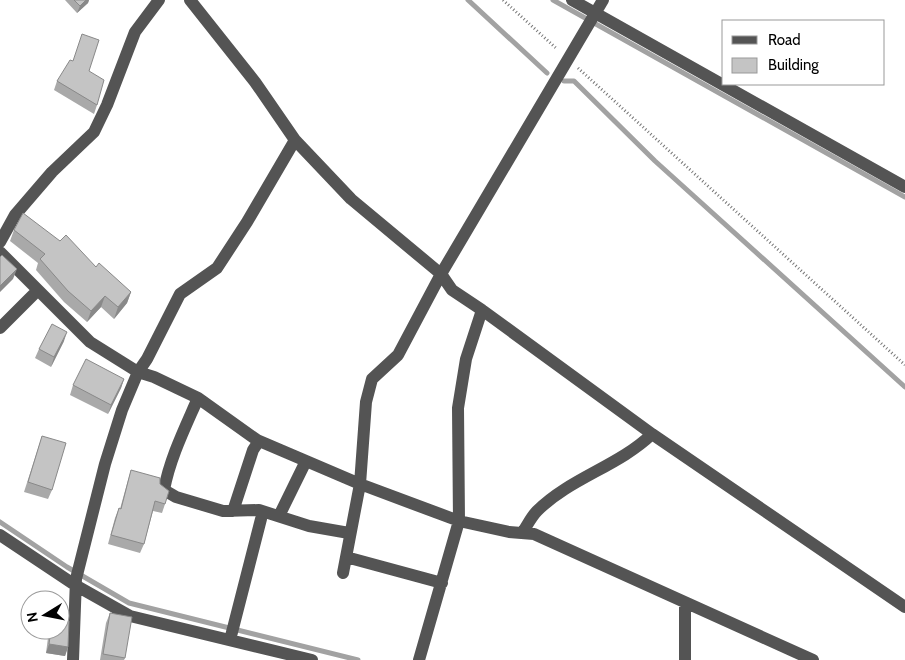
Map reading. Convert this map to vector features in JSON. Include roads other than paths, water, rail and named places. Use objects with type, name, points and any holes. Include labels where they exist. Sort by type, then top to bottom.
[{"type":"street","points":[[0,242],[15,215],[52,172],[94,132],[107,106],[135,32],[158,0]]},
{"type":"street","points":[[190,0],[255,82],[295,140],[350,200],[440,274],[452,290],[652,434],[905,607]]},
{"type":"street","points":[[572,0],[722,83]]},
{"type":"street","points":[[344,573],[360,484],[366,402],[372,379],[398,355],[440,274],[603,0]]},
{"type":"street","points":[[725,85],[905,187]]},
{"type":"street","points":[[73,660],[77,577],[105,464],[122,410],[138,372],[147,359],[180,294],[217,268],[247,222],[295,140]]},
{"type":"street","points":[[0,252],[90,342],[138,372],[154,377],[198,398],[259,441],[360,484],[459,521],[534,534],[685,604],[813,660]]},
{"type":"street","points":[[0,328],[38,290]]},
{"type":"street","points":[[419,660],[459,521],[458,408],[466,359],[482,310]]},
{"type":"street","points":[[198,398],[181,437],[164,490],[176,497],[223,511],[258,510],[309,526],[350,533]]},
{"type":"street","points":[[522,533],[537,512],[564,490],[639,446],[652,434]]},
{"type":"street","points":[[233,511],[253,450],[259,441]]},
{"type":"street","points":[[279,516],[306,461]]},
{"type":"street","points":[[231,631],[261,519]]},
{"type":"street","points":[[0,535],[77,577],[130,616],[231,631],[312,660]]},
{"type":"street","points":[[346,557],[442,582]]},
{"type":"street","points":[[685,604],[685,660]]},
{"type":"waterway","points":[[468,0],[547,73]]},
{"type":"waterway","points":[[553,0],[905,197]]},
{"type":"waterway","points":[[564,81],[574,81],[655,161],[905,387]]},
{"type":"waterway","points":[[0,522],[67,567],[129,603],[358,660]]}]
